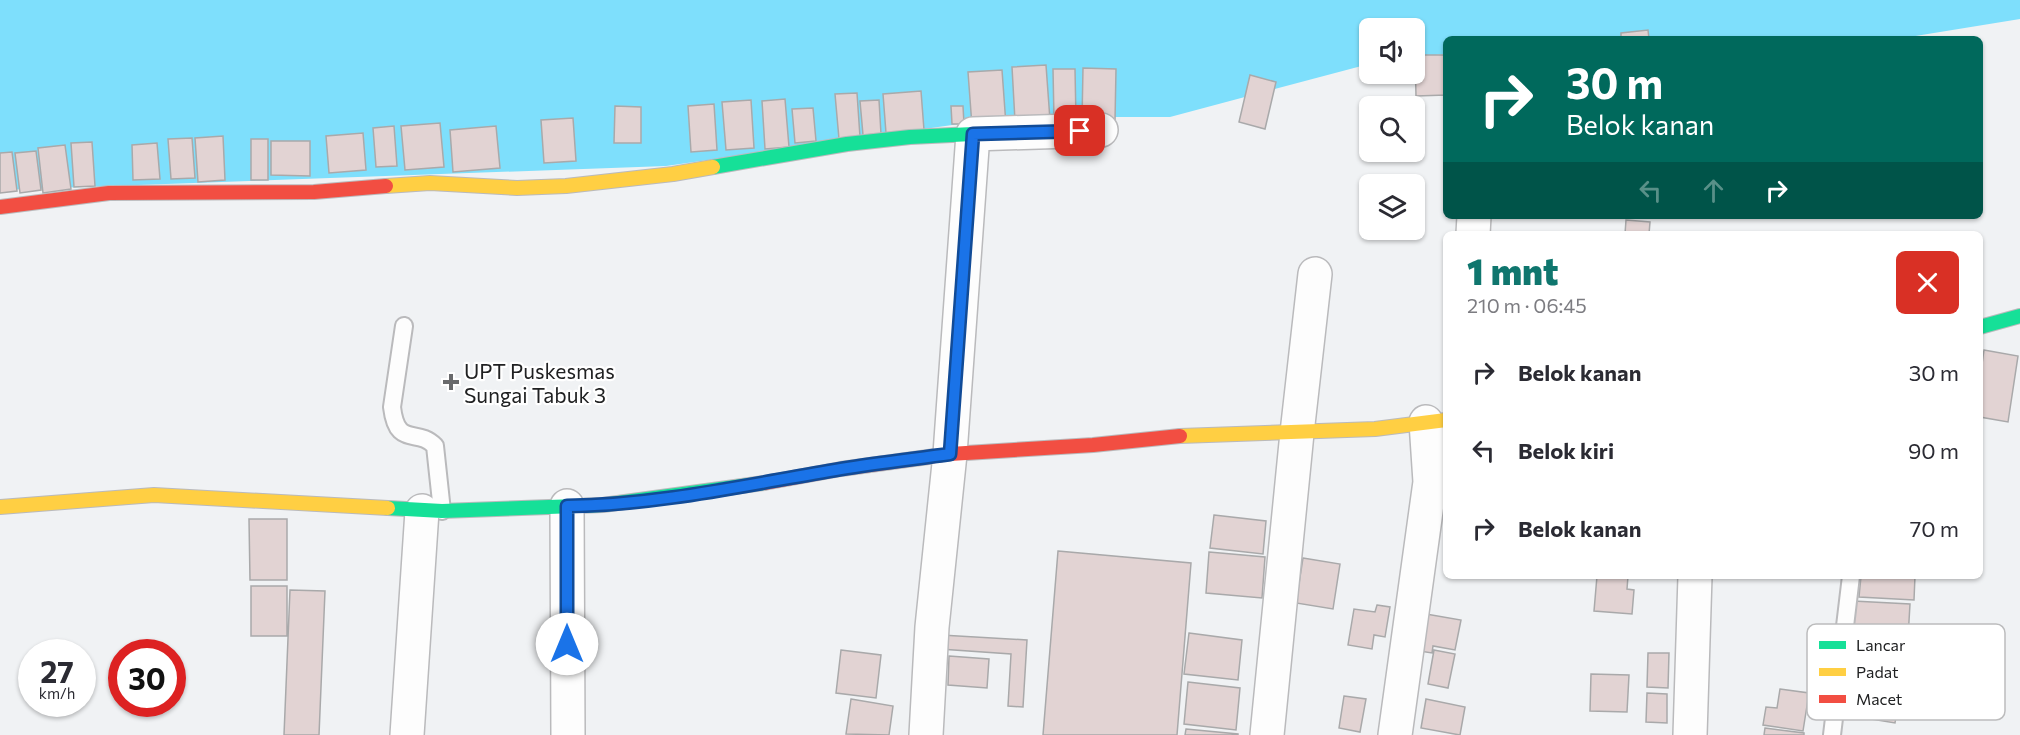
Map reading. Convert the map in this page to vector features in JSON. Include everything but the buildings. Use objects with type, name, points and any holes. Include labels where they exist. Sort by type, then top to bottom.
[{"type":"street","points":[[0,207],[109,193],[314,192],[430,183],[517,188],[566,186],[673,174],[847,144],[910,137],[1101,130]]},
{"type":"street","points":[[926,735],[932,627],[950,454],[973,134]]},
{"type":"street","points":[[1267,735],[1296,433],[1315,274]]},
{"type":"street","points":[[1983,326],[2020,316]]},
{"type":"street","points":[[0,507],[154,495],[432,511],[603,505],[781,481],[841,469],[950,454],[1093,445],[1172,436],[1375,429],[1436,421],[1430,482],[1395,735]]},
{"type":"street","points":[[567,506],[568,735]]},
{"type":"street","points":[[407,735],[432,511]]},
{"type":"street","points":[[1690,735],[1695,579]]},
{"type":"lane","points":[[404,326],[392,407],[393,418],[398,429],[435,446],[432,511]]},
{"type":"lane","points":[[1845,624],[1851,579]]},
{"type":"lane","points":[[1832,735],[1834,720]]},
{"type":"water","points":[[0,0],[2020,0],[2020,19],[1915,36],[1443,36],[1443,54],[1425,56],[1425,18],[1359,18],[1359,67],[1170,117],[1008,117],[666,166],[0,190]]},
{"type":"traffic: fast","points":[[713,167],[847,144],[910,137],[973,134]]},
{"type":"traffic: fast","points":[[1983,326],[2020,316]]},
{"type":"traffic: fast","points":[[388,508],[442,511],[603,505],[764,483]]},
{"type":"traffic: slow","points":[[386,186],[430,183],[517,188],[566,186],[673,174],[713,167]]},
{"type":"traffic: slow","points":[[1180,436],[1375,429],[1443,420]]},
{"type":"traffic: slow","points":[[0,507],[154,495],[388,508]]},
{"type":"traffic: jam","points":[[0,207],[109,193],[314,192],[386,186]]},
{"type":"traffic: jam","points":[[764,483],[841,469],[950,454],[1093,445],[1180,436]]},
{"type":"place","name":"UPT Puskesmas Sungai Tabuk 3","points":[[451,382]]},
{"type":"route","points":[[567,644],[567,506],[603,505],[656,499],[950,454],[973,134],[1080,131]]}]
